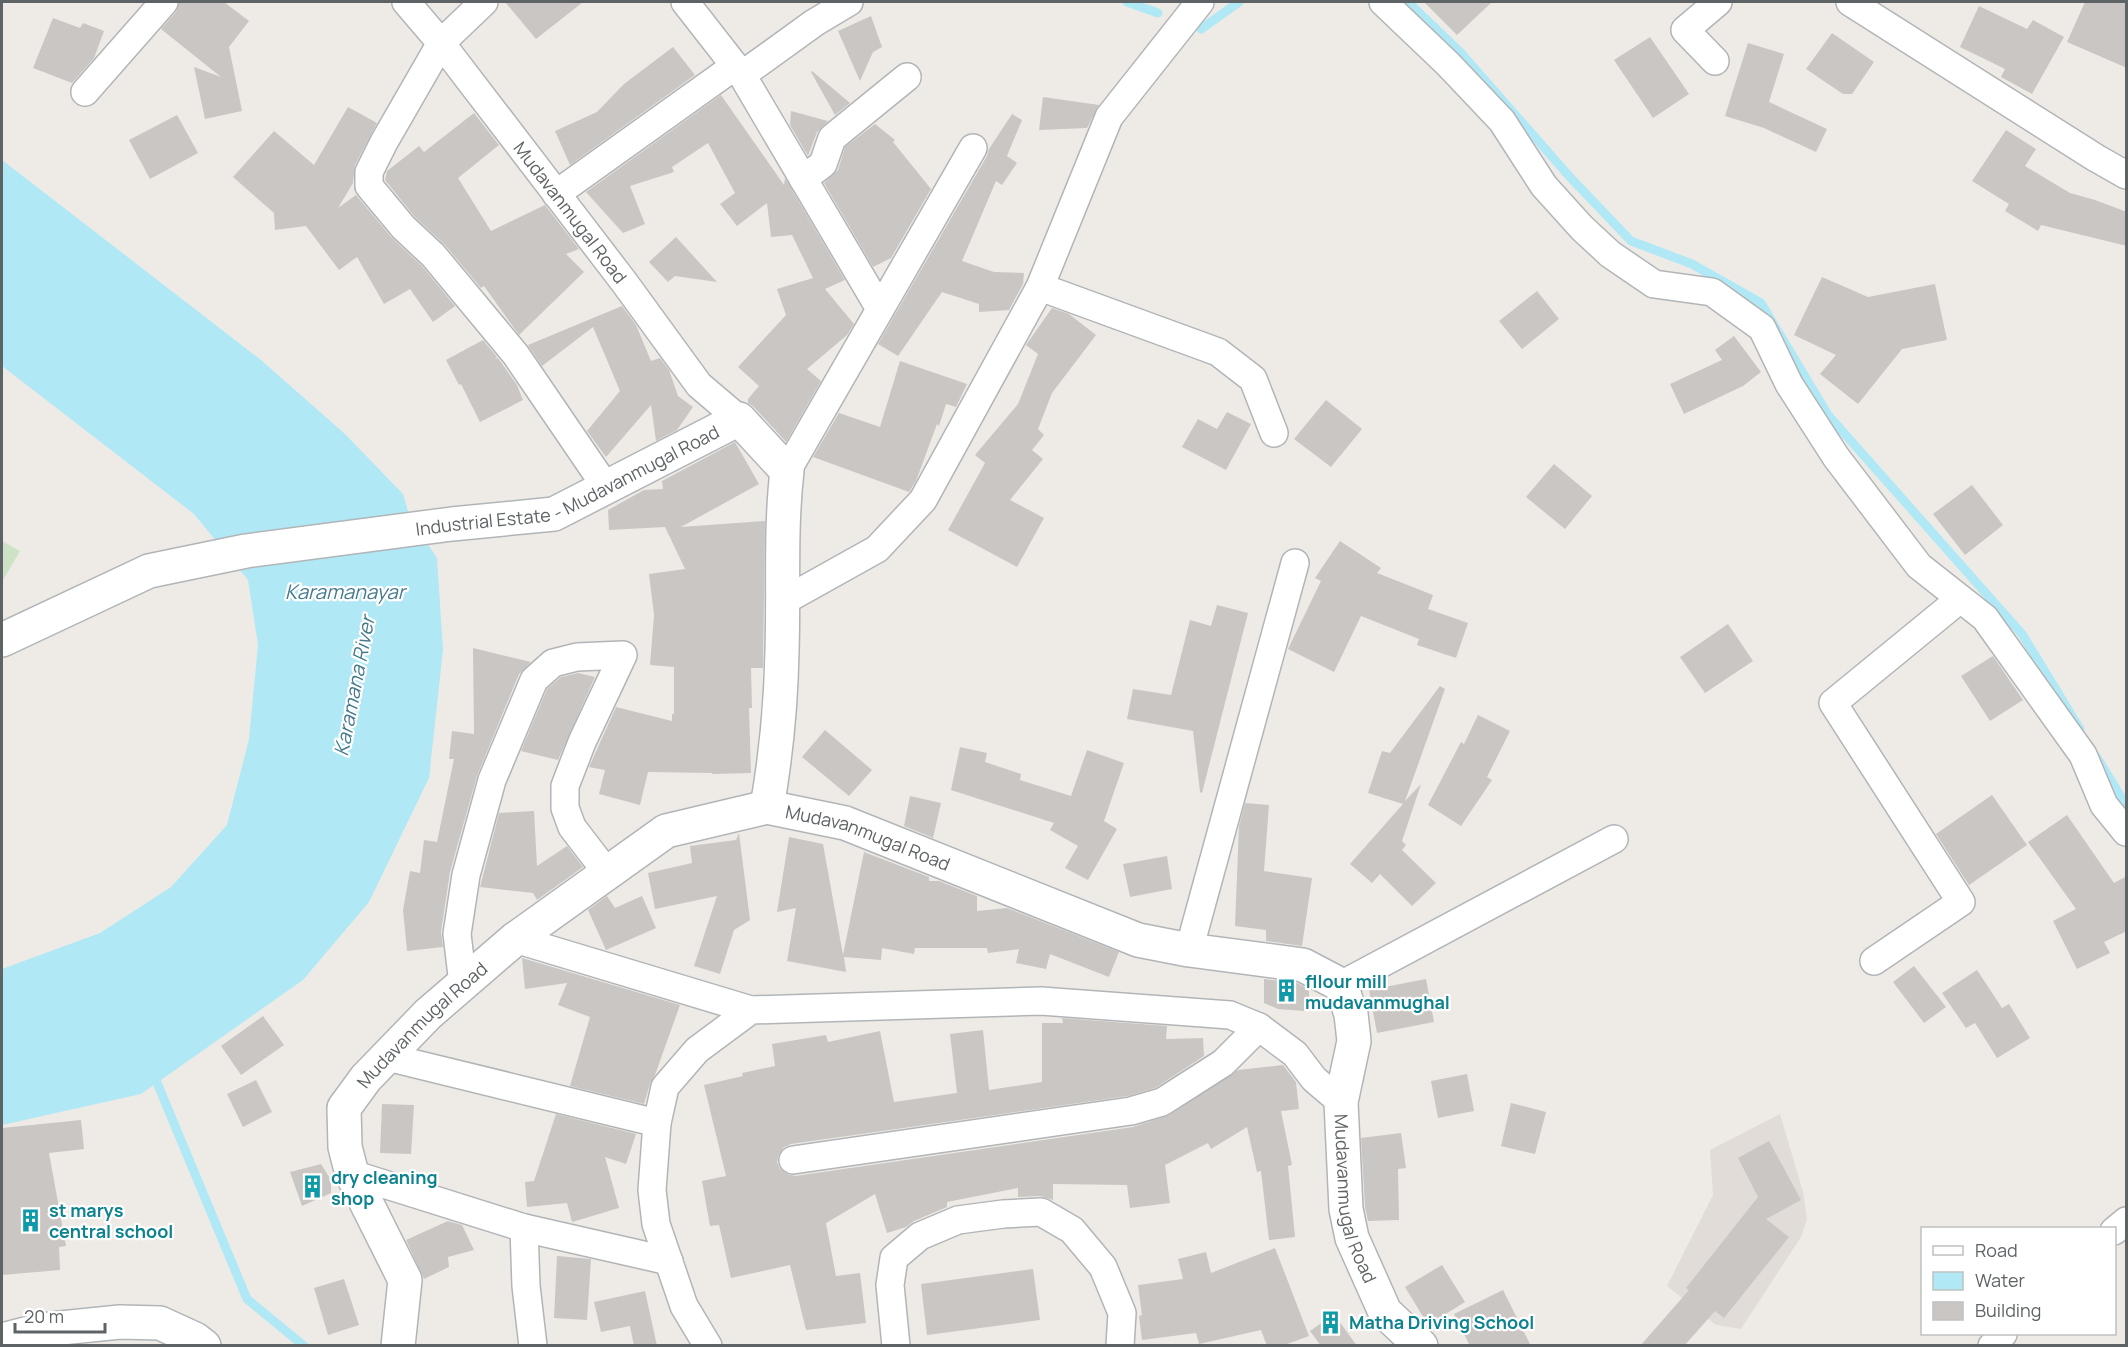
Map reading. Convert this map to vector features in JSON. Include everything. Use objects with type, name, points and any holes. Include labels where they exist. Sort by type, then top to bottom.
[{"type":"street","points":[[85,92],[164,2]]},
{"type":"street","name":"Mudavanmugal Road","points":[[406,2],[441,43],[624,282],[699,385],[739,419]]},
{"type":"street","points":[[484,2],[441,43],[384,142],[369,172],[369,186],[403,227],[433,255],[516,356],[606,488]]},
{"type":"street","points":[[685,2],[738,70],[880,309]]},
{"type":"street","points":[[556,194],[738,70],[849,2]]},
{"type":"street","points":[[782,602],[877,549],[923,500],[1040,287],[1109,117],[1200,2]]},
{"type":"street","points":[[1383,2],[1448,64],[1502,121],[1544,186],[1582,228],[1610,254],[1654,284],[1712,292],[1762,328],[1788,384],[1836,457],[1919,566],[1985,618],[2083,754],[2104,805],[2127,832]]},
{"type":"street","points":[[1716,61],[1685,30],[1718,2]]},
{"type":"street","points":[[1850,2],[1881,10],[2096,158],[2127,175]]},
{"type":"street","points":[[803,179],[823,164],[832,138],[906,77]]},
{"type":"street","points":[[767,807],[776,761],[782,651],[782,510],[787,471],[973,148]]},
{"type":"street","points":[[1040,287],[1218,352],[1252,379],[1274,433]]},
{"type":"street","name":"Industrial Estate - Mudavanmugal Road","points":[[2,640],[149,571],[246,551],[447,525],[554,514],[739,419],[787,471]]},
{"type":"street","points":[[1189,950],[1295,563]]},
{"type":"street","points":[[1874,961],[1961,902],[1833,704],[1960,599]]},
{"type":"street","points":[[463,984],[457,934],[466,875],[492,780],[534,680],[553,663],[577,657],[623,655],[582,742],[565,786],[565,808],[573,827],[608,874]]},
{"type":"street","name":"Mudavanmugal Road","points":[[398,1346],[405,1280],[352,1173],[345,1147],[344,1108],[366,1078],[428,1014],[515,939],[666,831],[767,807],[845,823],[1138,940],[1189,950],[1303,965],[1341,985],[1351,1014],[1354,1041],[1341,1102],[1346,1209],[1352,1239],[1385,1312],[1421,1346]]},
{"type":"street","points":[[1341,985],[1614,839]]},
{"type":"street","points":[[515,939],[751,1010],[1041,1001],[1230,1015],[1259,1027],[1295,1054],[1314,1079],[1341,1102]]},
{"type":"street","points":[[708,1346],[684,1306],[656,1224],[652,1190],[657,1123],[664,1087],[697,1050],[751,1010]]},
{"type":"street","points":[[793,1160],[1131,1111],[1162,1102],[1223,1064],[1259,1027]]},
{"type":"street","points":[[387,1057],[657,1123]]},
{"type":"street","points":[[352,1173],[524,1228],[669,1261]]},
{"type":"street","points":[[896,1346],[890,1285],[894,1258],[920,1236],[958,1220],[1041,1212],[1072,1230],[1103,1268],[1122,1312],[1120,1346]]},
{"type":"street","points":[[524,1228],[526,1286],[533,1346]]},
{"type":"street","points":[[2,1340],[42,1338],[120,1322],[160,1323],[195,1339],[204,1346]]},
{"type":"shaded area","points":[[1780,1114],[1803,1192],[1807,1219],[1801,1237],[1741,1329],[1716,1325],[1667,1286],[1713,1195],[1710,1150]]},
{"type":"green space","points":[[2,541],[20,551],[2,582]]},
{"type":"water","name":"Karamanayar","points":[[2,160],[261,360],[345,434],[403,494],[410,518],[437,558],[443,650],[429,778],[369,902],[303,980],[141,1094],[2,1125],[2,969],[100,933],[171,887],[227,825],[249,739],[258,645],[248,580],[194,514],[2,366]]},
{"type":"building","points":[[179,2],[224,2],[249,21],[229,47],[242,111],[205,119],[194,67],[221,77],[161,29],[176,12]]},
{"type":"building","points":[[505,2],[583,2],[536,39]]},
{"type":"building","points":[[1424,2],[1492,2],[1457,35]]},
{"type":"building","points":[[2085,2],[2127,2],[2127,68],[2067,42]]},
{"type":"building","points":[[1979,6],[2027,29],[2033,20],[2064,37],[2032,94],[2001,77],[2005,69],[1960,47]]},
{"type":"building","points":[[871,16],[882,47],[873,52],[860,81],[838,31]]},
{"type":"building","points":[[53,18],[80,28],[83,23],[104,31],[94,58],[72,83],[33,68]]},
{"type":"building","points":[[1832,33],[1874,62],[1852,94],[1843,94],[1806,69]]},
{"type":"building","points":[[1650,37],[1689,94],[1653,118],[1614,60]]},
{"type":"building","points":[[1748,43],[1784,54],[1769,102],[1827,129],[1816,152],[1764,128],[1725,116]]},
{"type":"building","points":[[673,47],[695,75],[570,165],[555,131],[597,112],[624,84]]},
{"type":"building","points":[[812,71],[850,103],[835,115]]},
{"type":"building","points":[[721,95],[784,185],[785,178],[845,280],[825,289],[854,324],[847,335],[807,369],[821,381],[786,442],[748,403],[748,399],[759,386],[738,367],[786,315],[777,289],[813,278],[792,235],[771,237],[767,203],[737,226],[720,204],[735,193],[708,143],[672,167],[674,172],[630,186],[645,224],[623,233],[586,192]]},
{"type":"building","points":[[1043,97],[1099,105],[1087,128],[1039,130]]},
{"type":"building","points":[[348,107],[377,123],[355,165],[353,183],[338,208],[356,195],[391,237],[422,266],[455,306],[433,322],[410,289],[384,304],[357,257],[339,270],[306,226],[275,230],[274,213],[233,177],[274,131],[314,165]]},
{"type":"building","points":[[791,111],[828,121],[817,132],[808,156],[790,125]]},
{"type":"building","points":[[474,113],[499,145],[458,178],[491,231],[545,205],[579,249],[566,254],[584,272],[519,335],[484,286],[481,288],[445,245],[414,216],[385,180],[387,171],[419,146],[424,152]]},
{"type":"building","points":[[1012,114],[1022,120],[1007,156],[1017,163],[1002,185],[996,181],[962,261],[994,272],[1024,273],[1023,284],[1009,310],[979,312],[979,304],[942,292],[898,356],[878,344],[989,149]]},
{"type":"building","points":[[177,115],[198,153],[150,179],[129,140]]},
{"type":"building","points":[[875,124],[895,140],[893,142],[931,189],[891,258],[873,267],[824,183],[838,170],[845,147]]},
{"type":"building","points":[[2006,130],[2036,149],[2025,166],[2070,193],[2127,212],[2127,246],[2041,225],[2038,231],[2005,211],[2009,204],[1972,181]]},
{"type":"building","points":[[676,237],[717,282],[675,276],[668,282],[649,262]]},
{"type":"building","points":[[1822,277],[1868,297],[1935,284],[1947,340],[1902,349],[1858,404],[1820,374],[1836,355],[1794,335]]},
{"type":"building","points":[[1537,291],[1559,319],[1522,349],[1499,321]]},
{"type":"building","points":[[622,306],[636,325],[651,361],[660,358],[669,370],[678,396],[693,407],[677,430],[656,441],[651,405],[606,457],[587,431],[620,391],[593,327],[542,366],[528,345]]},
{"type":"building","points":[[1052,308],[1069,314],[1096,335],[1052,393],[1038,429],[1044,435],[1032,450],[1043,459],[1010,500],[1044,518],[1017,567],[948,530],[985,463],[975,455],[1018,404],[1038,354],[1026,345]]},
{"type":"building","points":[[1734,336],[1761,372],[1743,386],[1684,414],[1670,384],[1722,360],[1715,350]]},
{"type":"building","points":[[483,340],[497,357],[495,359],[498,358],[517,385],[523,400],[480,422],[446,360]]},
{"type":"building","points":[[900,361],[967,384],[956,407],[946,404],[916,481],[909,492],[813,457],[839,413],[880,427]]},
{"type":"building","points":[[1326,400],[1362,429],[1331,467],[1294,439]]},
{"type":"building","points":[[1227,412],[1251,424],[1226,470],[1182,447],[1198,419],[1217,429]]},
{"type":"building","points":[[735,442],[759,484],[681,527],[765,521],[763,668],[751,668],[752,708],[749,708],[751,773],[648,772],[640,805],[599,794],[605,770],[589,767],[616,707],[672,721],[674,667],[650,665],[654,615],[649,574],[685,569],[665,527],[609,530],[608,510],[644,490],[663,489],[662,481]]},
{"type":"building","points":[[1554,464],[1592,496],[1565,529],[1526,497]]},
{"type":"building","points":[[1972,485],[2003,525],[1965,555],[1933,514]]},
{"type":"building","points":[[1340,541],[1381,568],[1377,573],[1433,595],[1428,609],[1468,623],[1456,658],[1417,645],[1419,639],[1361,616],[1334,672],[1288,649],[1321,581],[1315,578]]},
{"type":"building","points":[[1217,605],[1248,613],[1202,793],[1200,792],[1193,731],[1127,719],[1133,689],[1171,695],[1190,620],[1211,626]]},
{"type":"building","points":[[1728,624],[1753,661],[1705,693],[1680,657]]},
{"type":"building","points":[[473,648],[531,662],[519,674],[477,776],[450,872],[441,932],[443,947],[407,951],[403,910],[410,871],[420,873],[424,840],[437,842],[454,759],[449,759],[452,731],[474,734]]},
{"type":"building","points":[[1993,656],[2023,700],[1990,721],[1961,676]]},
{"type":"building","points":[[578,673],[595,677],[558,760],[521,751],[547,689],[561,677]]},
{"type":"building","points":[[1440,686],[1445,689],[1405,801],[1421,784],[1402,841],[1406,845],[1402,850],[1436,883],[1412,906],[1380,874],[1372,883],[1350,864],[1403,804],[1368,793],[1382,751],[1390,753]]},
{"type":"building","points":[[1478,715],[1510,731],[1487,777],[1492,780],[1461,826],[1428,805],[1461,742],[1464,744]]},
{"type":"building","points":[[825,730],[872,770],[849,796],[802,757]]},
{"type":"building","points":[[960,747],[987,753],[985,762],[1021,774],[1020,780],[1071,796],[1087,750],[1124,763],[1104,821],[1117,829],[1088,880],[1065,868],[1078,846],[1050,830],[1054,823],[951,790]]},
{"type":"building","points":[[1992,795],[2027,845],[1969,885],[1936,834]]},
{"type":"building","points":[[910,796],[941,803],[933,838],[904,826]]},
{"type":"building","points":[[1245,803],[1269,805],[1264,871],[1312,878],[1302,946],[1266,941],[1266,930],[1235,926],[1239,826]]},
{"type":"building","points":[[534,811],[537,866],[567,846],[583,867],[537,900],[533,893],[480,887],[499,813]]},
{"type":"building","points":[[2067,815],[2114,883],[2127,876],[2127,931],[2104,942],[2110,953],[2077,969],[2053,921],[2076,909],[2028,842]]},
{"type":"building","points":[[739,833],[750,920],[734,930],[720,974],[694,966],[717,896],[655,909],[648,873],[692,863],[690,846],[736,840]]},
{"type":"building","points":[[789,837],[823,844],[843,955],[864,852],[929,877],[929,881],[939,881],[977,896],[977,911],[1007,908],[1119,952],[1109,977],[1050,954],[1046,969],[1016,963],[1019,949],[988,953],[987,948],[915,948],[914,954],[882,948],[881,960],[844,957],[846,972],[787,961],[796,908],[777,912]]},
{"type":"building","points":[[1167,856],[1172,889],[1130,897],[1123,864]]},
{"type":"building","points":[[607,896],[615,908],[642,896],[656,928],[606,950],[588,910]]},
{"type":"building","points":[[522,958],[680,1005],[644,1104],[570,1086],[590,1017],[558,1005],[567,983],[525,989]]},
{"type":"building","points":[[1914,966],[1946,1007],[1924,1023],[1893,982]]},
{"type":"building","points":[[1977,970],[2002,1008],[2009,1004],[2030,1038],[1997,1058],[1975,1023],[1966,1028],[1942,993]]},
{"type":"building","name":"fllour mill mudavanmughal","points":[[1264,979],[1297,983],[1309,989],[1309,1001],[1304,1011],[1278,1009],[1264,1003]]},
{"type":"building","points":[[1426,979],[1434,1022],[1377,1033],[1369,990]]},
{"type":"building","points":[[263,1016],[284,1045],[241,1075],[221,1046]]},
{"type":"building","points":[[1062,1018],[1167,1026],[1166,1039],[1203,1038],[1204,1056],[1155,1088],[1128,1096],[791,1144],[784,1147],[779,1154],[777,1162],[780,1169],[795,1176],[1133,1127],[1170,1115],[1238,1070],[1283,1065],[1296,1082],[1299,1109],[1281,1111],[1292,1165],[1288,1166],[1295,1237],[1269,1240],[1261,1171],[1257,1172],[1247,1127],[1211,1149],[1208,1143],[1165,1165],[1170,1203],[1130,1208],[1127,1185],[1053,1184],[1053,1200],[1040,1196],[1018,1197],[1018,1188],[947,1202],[947,1207],[914,1221],[906,1227],[887,1233],[875,1194],[826,1223],[836,1276],[860,1273],[866,1323],[806,1330],[790,1265],[731,1278],[719,1225],[710,1226],[702,1181],[726,1176],[704,1085],[775,1066],[772,1044],[826,1035],[828,1042],[880,1031],[894,1102],[957,1093],[950,1034],[983,1030],[989,1090],[1042,1082],[1042,1023],[1063,1023]]},
{"type":"building","points":[[1467,1074],[1474,1111],[1438,1118],[1431,1081]]},
{"type":"building","points":[[256,1080],[272,1112],[243,1127],[227,1094]]},
{"type":"building","points":[[1511,1103],[1546,1112],[1535,1154],[1501,1146]]},
{"type":"building","points":[[382,1104],[414,1105],[411,1154],[380,1153]]},
{"type":"building","points":[[556,1114],[636,1134],[626,1164],[605,1157],[619,1208],[572,1222],[567,1203],[527,1207],[525,1182],[534,1181]]},
{"type":"building","points":[[81,1120],[84,1149],[49,1153],[66,1246],[59,1247],[60,1270],[2,1275],[2,1128]]},
{"type":"building","points":[[1401,1133],[1406,1168],[1398,1169],[1399,1220],[1368,1221],[1365,1207],[1361,1138]]},
{"type":"building","points":[[1769,1141],[1801,1200],[1766,1219],[1789,1237],[1724,1318],[1715,1311],[1684,1346],[1640,1346],[1689,1290],[1686,1288],[1758,1197],[1738,1158]]},
{"type":"building","name":"dry cleaning shop","points":[[321,1164],[331,1180],[331,1193],[302,1206],[290,1172]]},
{"type":"building","points":[[448,1221],[462,1225],[474,1250],[448,1257],[449,1267],[424,1279],[406,1240]]},
{"type":"building","points":[[1275,1248],[1309,1336],[1282,1346],[1267,1346],[1261,1330],[1199,1344],[1196,1333],[1142,1340],[1139,1316],[1142,1315],[1138,1285],[1183,1279],[1178,1259],[1206,1252],[1211,1273]]},
{"type":"building","points":[[557,1256],[591,1259],[587,1320],[554,1318]]},
{"type":"building","points":[[1442,1265],[1465,1302],[1428,1325],[1405,1287]]},
{"type":"building","points":[[1033,1269],[1040,1320],[927,1335],[921,1284]]},
{"type":"building","points":[[344,1279],[359,1325],[328,1335],[314,1288]]},
{"type":"building","points":[[1503,1290],[1531,1346],[1470,1346],[1454,1314]]},
{"type":"building","points":[[645,1291],[657,1346],[634,1346],[630,1326],[601,1332],[594,1302]]},
{"type":"building","name":"Matha Driving School","points":[[1334,1314],[1357,1346],[1321,1346],[1310,1331]]},
{"type":"waterway","points":[[1127,2],[1158,13]]},
{"type":"waterway","points":[[1201,29],[1239,2]]},
{"type":"waterway","points":[[1408,2],[1460,52],[1569,176],[1631,241],[1692,264],[1761,303],[1828,415],[2022,634],[2080,729]]},
{"type":"waterway","points":[[2096,756],[2126,805]]},
{"type":"waterway","points":[[153,1073],[247,1299],[304,1346]]},
{"type":"place","name":"fllour mill mudavanmughal","points":[[1287,991]]},
{"type":"place","name":"dry cleaning shop","points":[[313,1187]]},
{"type":"place","name":"st marys central school","points":[[31,1220]]},
{"type":"place","name":"Matha Driving School","points":[[1331,1322]]},
{"type":"water label","name":"Karamana River","points":[[354,686]]}]
